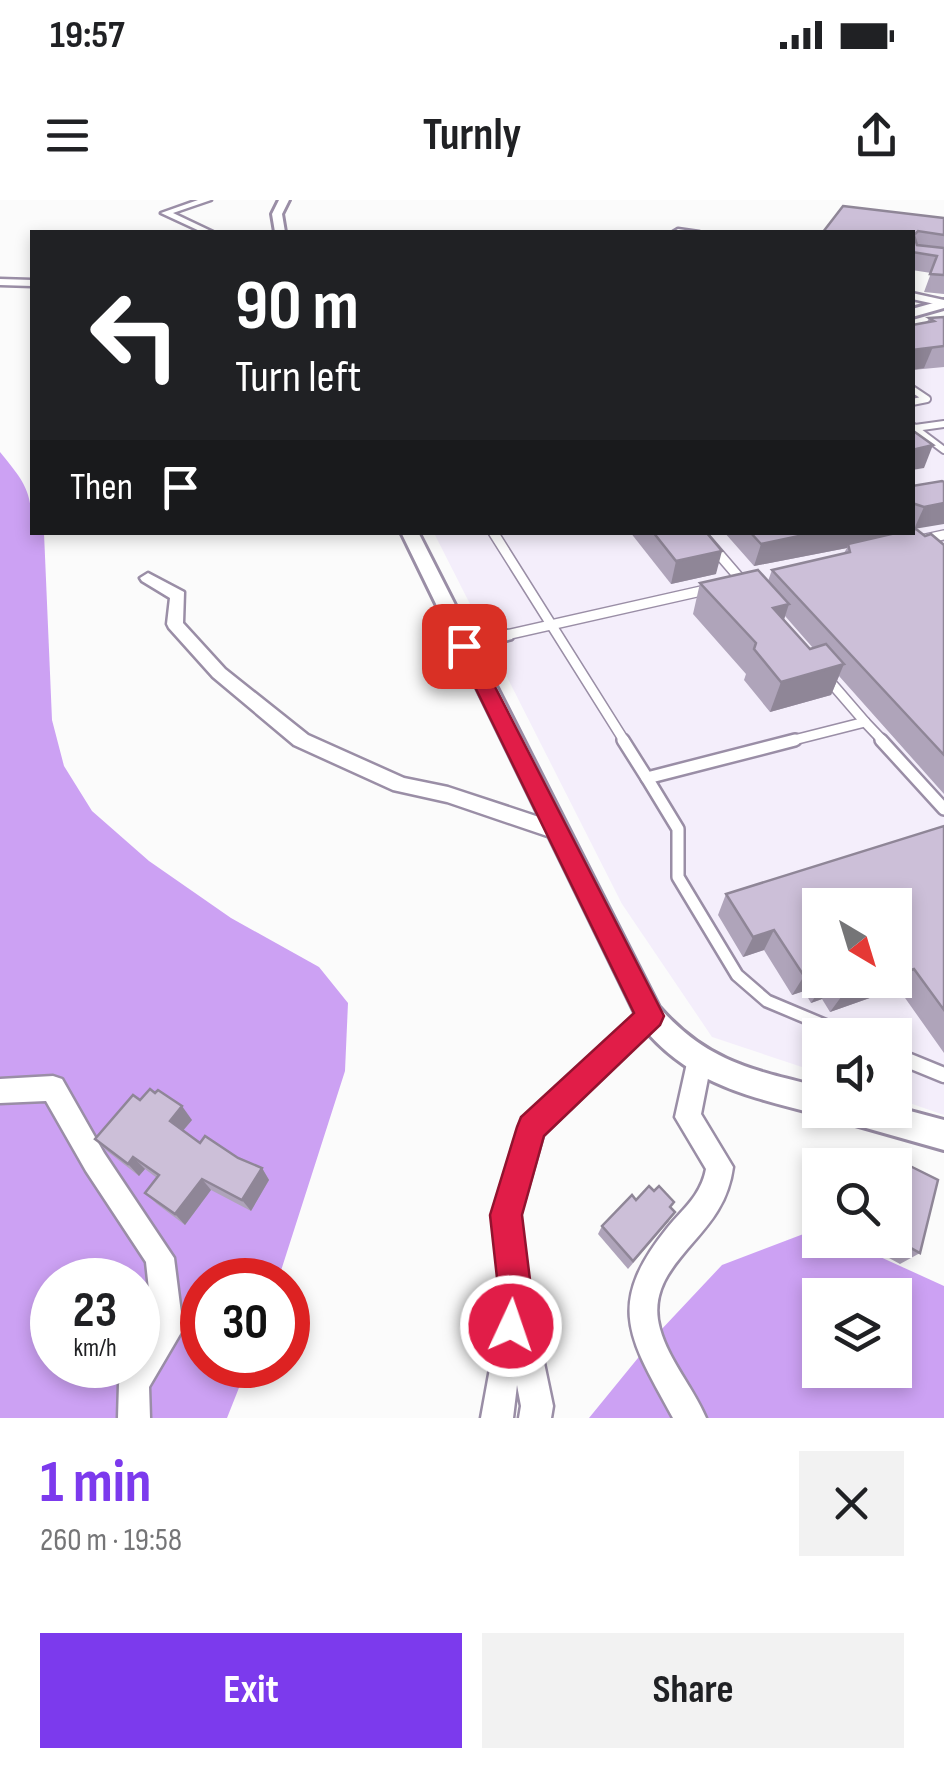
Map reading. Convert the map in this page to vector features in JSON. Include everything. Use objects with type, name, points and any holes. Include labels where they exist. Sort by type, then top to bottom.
[{"type":"street","points":[[204,230],[165,213],[207,200]]},
{"type":"street","points":[[280,230],[277,214],[284,200]]},
{"type":"street","points":[[0,282],[30,282]]},
{"type":"street","points":[[915,297],[944,303]]},
{"type":"street","points":[[915,312],[944,303]]},
{"type":"street","points":[[409,535],[650,1016],[671,1045],[712,1071],[802,1096]]},
{"type":"street","points":[[148,578],[178,596],[175,624],[219,673],[301,740],[400,785],[448,795],[556,831]]},
{"type":"street","points":[[464,646],[506,635]]},
{"type":"street","points":[[534,1418],[537,1406],[516,1296],[506,1215],[532,1127],[650,1016]]},
{"type":"street","points":[[690,1418],[642,1325],[641,1294],[663,1253],[716,1195],[720,1166],[688,1117],[700,1064]]},
{"type":"street","points":[[0,1091],[53,1088],[95,1162],[160,1258],[168,1329],[134,1384],[134,1418]]},
{"type":"street","points":[[912,1126],[944,1135]]},
{"type":"street","points":[[497,1418],[516,1296]]},
{"type":"lane","points":[[915,391],[927,399],[915,401]]},
{"type":"lane","points":[[915,427],[944,424]]},
{"type":"lane","points":[[915,428],[944,450]]},
{"type":"lane","points":[[495,535],[678,829],[678,877],[737,975],[766,1001],[807,1018]]},
{"type":"lane","points":[[703,535],[755,595]]},
{"type":"lane","points":[[929,554],[915,542],[944,535]]},
{"type":"lane","points":[[506,635],[762,577]]},
{"type":"lane","points":[[816,666],[944,809]]},
{"type":"lane","points":[[646,778],[865,722]]},
{"type":"lane","points":[[912,1062],[944,1075]]},
{"type":"shaded area","points":[[944,325],[944,1115],[912,1104],[912,1018],[802,1018],[802,1067],[712,1037],[622,904],[435,535],[915,535],[915,331]]},
{"type":"shaded area","points":[[0,452],[26,489],[30,535],[44,535],[52,720],[64,766],[92,811],[149,861],[231,918],[319,967],[348,1003],[345,1071],[285,1258],[180,1258],[180,1388],[239,1388],[227,1418],[0,1418]]},
{"type":"shaded area","points":[[802,1235],[802,1258],[883,1258],[944,1286],[944,1418],[589,1418],[660,1331],[722,1265]]},
{"type":"building","points":[[843,206],[944,218],[944,235],[918,231],[915,234],[915,230],[825,230]]},
{"type":"building","points":[[915,238],[917,245],[944,248],[944,275],[930,274],[937,256],[915,252]]},
{"type":"building","points":[[944,317],[944,346],[915,350],[915,324],[934,321],[929,318]]},
{"type":"building","points":[[915,432],[933,445],[915,449]]},
{"type":"building","points":[[944,482],[944,503],[924,507],[915,504],[915,486]]},
{"type":"building","points":[[915,529],[925,536],[931,534],[944,545],[944,755],[772,570],[850,552],[848,544],[887,535],[915,535]]},
{"type":"building","points":[[655,535],[709,535],[722,551],[676,561]]},
{"type":"building","points":[[753,535],[804,535],[761,544]]},
{"type":"building","points":[[758,570],[789,604],[773,608],[810,649],[826,644],[844,664],[781,682],[754,649],[756,643],[700,583]]},
{"type":"building","points":[[944,826],[944,1010],[912,970],[912,888],[802,888],[802,973],[774,930],[753,937],[726,894]]},
{"type":"building","points":[[150,1089],[182,1106],[170,1121],[200,1143],[205,1136],[238,1158],[262,1168],[242,1200],[202,1179],[175,1214],[145,1193],[159,1175],[133,1157],[128,1164],[95,1139],[133,1095],[140,1100]]},
{"type":"building","points":[[912,1167],[938,1180],[920,1253],[912,1249]]},
{"type":"building","points":[[649,1186],[654,1191],[659,1186],[674,1202],[670,1207],[675,1212],[633,1261],[602,1226],[632,1195],[636,1200]]},
{"type":"route","points":[[464,646],[650,1016],[532,1127],[506,1215],[516,1296],[511,1326]]}]
